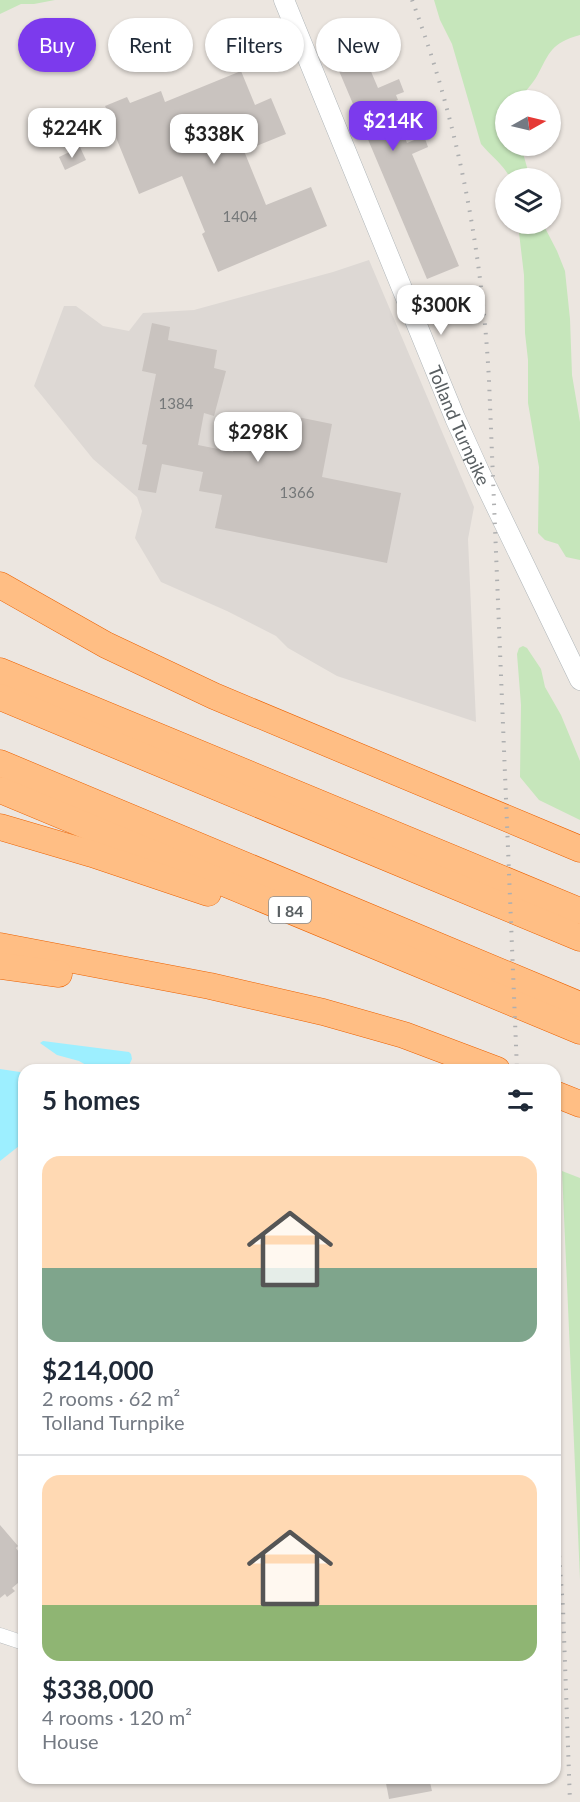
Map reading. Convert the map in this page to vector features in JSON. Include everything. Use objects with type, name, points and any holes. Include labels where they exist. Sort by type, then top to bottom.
[{"type":"highway","points":[[0,585],[115,649],[205,692],[580,849]]},
{"type":"highway","points":[[2,677],[580,911]]},
{"type":"highway","points":[[2,677],[580,938]]},
{"type":"highway","points":[[0,763],[580,1005]]},
{"type":"highway","name":"I 84","points":[[0,790],[580,1031]]},
{"type":"highway","points":[[0,827],[92,854],[244,906],[271,913],[309,918]]},
{"type":"highway","points":[[0,946],[210,986],[323,1012],[388,1030],[482,1064]]},
{"type":"highway","points":[[0,966],[259,999]]},
{"type":"highway","points":[[561,1096],[580,1104]]},
{"type":"main road","name":"Tolland Turnpike","points":[[284,0],[459,428],[580,680]]},
{"type":"street","points":[[0,1635],[18,1641]]},
{"type":"shaded area","points":[[369,260],[474,507],[468,539],[476,722],[337,676],[288,648],[276,636],[227,611],[161,582],[135,538],[142,511],[137,497],[93,459],[34,386],[64,306],[76,306],[103,326],[129,331],[143,313],[194,310]]},
{"type":"green space","points":[[0,0],[55,0],[21,4],[0,14]]},
{"type":"green space","points":[[434,0],[580,0],[580,35],[563,41],[552,50],[527,90],[495,90],[495,156],[524,156],[527,168],[504,168],[481,144],[452,44],[440,20]]},
{"type":"green space","points":[[519,234],[548,234],[565,271],[570,319],[572,375],[580,422],[580,560],[566,557],[558,544],[545,540],[538,533],[539,467],[528,403],[524,275]]},
{"type":"green space","points":[[523,646],[527,648],[541,669],[545,687],[561,715],[580,761],[580,820],[539,800],[520,777],[521,705],[517,654],[519,648]]},
{"type":"green space","points":[[562,1171],[580,1178],[580,1579]]},
{"type":"water","points":[[43,1041],[129,1052],[132,1059],[130,1064],[84,1064],[57,1055],[40,1043]]},
{"type":"water","points":[[0,1069],[18,1072],[18,1147],[0,1161]]},
{"type":"building","points":[[241,72],[255,105],[271,98],[286,134],[244,151],[266,205],[311,187],[327,226],[218,272],[202,234],[205,232],[182,176],[139,194],[105,106],[127,97],[130,103],[161,91],[165,102]]},
{"type":"building","points":[[339,72],[371,72],[378,88],[399,79],[404,92],[396,95],[398,100],[391,103],[407,143],[424,136],[428,147],[412,154],[459,266],[427,279]]},
{"type":"building","points":[[80,147],[86,160],[65,170],[59,157]]},
{"type":"building","points":[[152,323],[170,327],[168,340],[217,350],[214,368],[226,371],[214,416],[204,413],[198,445],[233,452],[237,429],[249,432],[252,415],[277,420],[278,413],[332,424],[322,477],[401,493],[387,563],[215,528],[222,495],[199,491],[203,472],[162,464],[156,493],[138,490],[147,445],[142,444],[156,374],[142,371]]},
{"type":"building","points":[[0,1525],[18,1546],[16,1548],[18,1551],[18,1583],[12,1588],[15,1591],[7,1597],[5,1594],[0,1598]]},
{"type":"building","points":[[386,1784],[430,1784],[432,1791],[389,1799]]},
{"type":"railway","points":[[412,0],[455,140],[474,235],[486,331],[517,1064]]},
{"type":"railway","points":[[561,1581],[570,1802]]}]
